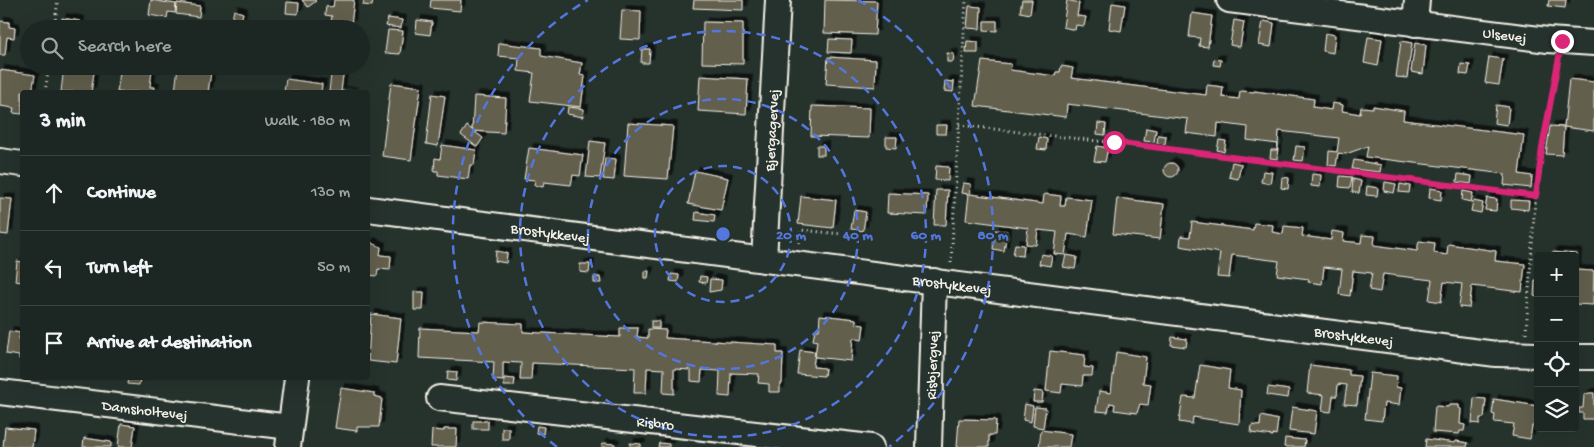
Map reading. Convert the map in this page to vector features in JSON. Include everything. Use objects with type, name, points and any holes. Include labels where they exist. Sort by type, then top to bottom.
[{"type":"street","name":"Bjergagervej","points":[[764,260],[778,0]]},
{"type":"street","name":"Ulsevej","points":[[1229,0],[1415,24],[1594,43]]},
{"type":"street","points":[[1415,24],[1418,0]]},
{"type":"street","points":[[0,161],[20,164]]},
{"type":"street","name":"Brostykkevej","points":[[370,208],[1496,354],[1531,355]]},
{"type":"street","name":"Risbjergvej","points":[[928,447],[942,282]]},
{"type":"street","points":[[1579,357],[1594,357]]},
{"type":"street","points":[[289,437],[297,380]]},
{"type":"street","name":"Damsholtevej","points":[[0,392],[289,437]]},
{"type":"street","name":"Risbro","points":[[439,398],[871,447]]},
{"type":"path","points":[[55,20],[58,0]]},
{"type":"path","points":[[942,282],[959,125],[966,0]]},
{"type":"path","points":[[1531,355],[1536,196],[1542,148],[1562,41]]},
{"type":"path","points":[[45,90],[48,75]]},
{"type":"path","points":[[959,125],[1176,150],[1536,196]]},
{"type":"path","points":[[797,264],[801,230],[842,234]]},
{"type":"building","points":[[151,0],[176,4],[175,13],[168,12],[167,18],[149,15]]},
{"type":"building","points":[[302,0],[315,0],[316,1],[308,7]]},
{"type":"building","points":[[334,0],[354,0],[352,20],[331,20],[332,16],[325,15],[326,6],[333,7]]},
{"type":"building","points":[[364,0],[373,0],[372,6],[363,5]]},
{"type":"building","points":[[431,0],[461,0],[460,11],[430,8]]},
{"type":"building","points":[[694,0],[743,0],[743,10],[693,8]]},
{"type":"building","points":[[825,0],[877,1],[875,35],[824,33]]},
{"type":"building","points":[[1022,0],[1032,0],[1030,14],[1020,12]]},
{"type":"building","points":[[1067,0],[1079,3],[1077,16],[1086,17],[1084,26],[1076,25],[1075,30],[1063,27]]},
{"type":"building","points":[[1549,0],[1566,0],[1565,8],[1548,6]]},
{"type":"building","points":[[287,2],[299,3],[298,14],[286,13]]},
{"type":"building","points":[[177,3],[200,6],[199,17],[176,14]]},
{"type":"building","points":[[1112,3],[1125,5],[1121,31],[1109,29]]},
{"type":"building","points":[[969,6],[981,7],[980,29],[967,28]]},
{"type":"building","points":[[234,10],[243,13],[241,20],[232,20]]},
{"type":"building","points":[[622,10],[641,11],[640,40],[620,39]]},
{"type":"building","points":[[1192,13],[1212,16],[1208,47],[1199,46],[1200,38],[1189,37]]},
{"type":"building","points":[[388,18],[402,20],[401,28],[386,26]]},
{"type":"building","points":[[417,20],[432,22],[430,35],[416,33]]},
{"type":"building","points":[[1234,20],[1244,22],[1240,47],[1230,45]]},
{"type":"building","points":[[0,21],[9,22],[9,27],[15,28],[14,38],[7,37],[5,55],[0,55]]},
{"type":"building","points":[[984,21],[997,21],[997,31],[984,30]]},
{"type":"building","points":[[1263,21],[1274,23],[1271,47],[1259,45]]},
{"type":"building","points":[[703,22],[743,23],[743,64],[702,63]]},
{"type":"building","points":[[388,30],[403,31],[400,54],[385,53]]},
{"type":"building","points":[[1325,33],[1335,35],[1333,53],[1323,51]]},
{"type":"building","points":[[1368,37],[1382,39],[1378,66],[1364,63]]},
{"type":"building","points":[[829,39],[852,40],[851,53],[828,52]]},
{"type":"building","points":[[967,41],[978,42],[978,53],[966,53]]},
{"type":"building","points":[[1401,41],[1412,43],[1407,78],[1396,77]]},
{"type":"building","points":[[499,43],[541,48],[541,56],[582,63],[580,75],[585,76],[581,107],[530,101],[534,73],[518,71],[519,58],[498,56]]},
{"type":"building","points":[[1415,43],[1426,45],[1423,74],[1411,72]]},
{"type":"building","points":[[642,49],[650,49],[649,63],[641,63]]},
{"type":"building","points":[[947,53],[954,54],[953,62],[947,62]]},
{"type":"building","points":[[828,57],[876,60],[875,87],[826,84]]},
{"type":"building","points":[[1489,57],[1503,59],[1499,85],[1485,83]]},
{"type":"building","points":[[1214,59],[1221,60],[1220,66],[1213,65]]},
{"type":"building","points":[[982,61],[1011,64],[1010,70],[1055,76],[1056,72],[1060,72],[1061,66],[1073,68],[1071,78],[1206,95],[1207,85],[1223,87],[1222,97],[1239,99],[1240,91],[1254,91],[1314,99],[1313,107],[1331,110],[1332,103],[1343,105],[1342,111],[1360,114],[1361,107],[1373,108],[1373,106],[1404,111],[1403,120],[1524,135],[1519,174],[1532,176],[1531,188],[1504,185],[1505,174],[1366,157],[1368,146],[1346,154],[1338,153],[1336,166],[1328,165],[1329,151],[1337,152],[1339,138],[1279,131],[1277,159],[1270,158],[1271,150],[1277,150],[1278,144],[1247,140],[1248,127],[1218,123],[1217,137],[1186,133],[1188,119],[1067,104],[1066,117],[975,106]]},
{"type":"building","points":[[1461,64],[1470,65],[1468,75],[1460,74]]},
{"type":"building","points":[[0,70],[20,73],[20,75],[35,75],[32,90],[20,90],[20,114],[13,113],[14,108],[0,106]]},
{"type":"building","points":[[63,75],[94,75],[91,90],[61,90]]},
{"type":"building","points":[[120,75],[151,75],[150,87],[155,87],[154,90],[117,90]]},
{"type":"building","points":[[177,75],[211,75],[208,90],[175,90]]},
{"type":"building","points":[[331,75],[343,75],[341,90],[329,90]]},
{"type":"building","points":[[700,76],[748,79],[746,114],[698,111]]},
{"type":"building","points":[[286,79],[322,84],[321,90],[284,90]]},
{"type":"building","points":[[1569,79],[1594,82],[1594,131],[1564,127]]},
{"type":"building","points":[[945,81],[954,82],[953,92],[944,91]]},
{"type":"building","points":[[391,83],[421,87],[411,160],[382,156]]},
{"type":"building","points":[[432,94],[445,96],[438,146],[426,144]]},
{"type":"building","points":[[474,96],[506,98],[504,133],[472,131]]},
{"type":"building","points":[[1496,105],[1509,107],[1507,125],[1494,123]]},
{"type":"building","points":[[812,106],[870,108],[869,138],[811,136]]},
{"type":"building","points":[[568,107],[584,109],[583,117],[567,114]]},
{"type":"building","points":[[628,123],[673,126],[668,179],[624,176]]},
{"type":"building","points":[[1098,123],[1106,124],[1105,135],[1097,134]]},
{"type":"building","points":[[936,125],[947,125],[946,134],[936,134]]},
{"type":"building","points":[[467,126],[483,138],[477,147],[461,135]]},
{"type":"building","points":[[1550,126],[1564,127],[1562,155],[1546,154]]},
{"type":"building","points":[[1146,128],[1156,130],[1154,142],[1144,141]]},
{"type":"building","points":[[1158,135],[1166,136],[1165,144],[1157,143]]},
{"type":"building","points":[[886,137],[897,137],[896,148],[886,147]]},
{"type":"building","points":[[1039,137],[1047,139],[1046,150],[1037,149]]},
{"type":"building","points":[[1219,140],[1226,141],[1224,152],[1217,150]]},
{"type":"building","points":[[590,141],[605,143],[600,178],[586,177]]},
{"type":"building","points":[[442,145],[476,150],[474,165],[470,165],[468,179],[438,175],[438,171],[434,171],[435,158],[440,159]]},
{"type":"building","points":[[817,146],[824,146],[824,155],[817,155]]},
{"type":"building","points":[[1097,146],[1108,148],[1105,162],[1094,161]]},
{"type":"building","points":[[1296,146],[1305,147],[1303,161],[1294,160]]},
{"type":"building","points":[[529,148],[583,155],[580,176],[573,175],[571,185],[544,182],[543,187],[534,185],[535,180],[524,179]]},
{"type":"building","points":[[605,158],[616,159],[614,180],[603,179]]},
{"type":"building","points":[[1354,160],[1381,165],[1380,172],[1352,169]]},
{"type":"building","points":[[1232,162],[1241,164],[1238,179],[1229,177]]},
{"type":"building","points":[[1171,163],[1176,165],[1178,170],[1176,175],[1171,177],[1166,175],[1164,170],[1166,165]]},
{"type":"building","points":[[936,166],[949,167],[948,181],[935,180]]},
{"type":"building","points":[[695,171],[728,178],[721,210],[688,204]]},
{"type":"building","points":[[1263,171],[1272,172],[1270,184],[1261,182]]},
{"type":"building","points":[[1312,174],[1321,175],[1320,187],[1311,186]]},
{"type":"building","points":[[1458,174],[1472,176],[1471,184],[1457,182]]},
{"type":"building","points":[[1340,176],[1352,177],[1350,188],[1339,187]]},
{"type":"building","points":[[1282,177],[1289,178],[1288,189],[1281,188]]},
{"type":"building","points":[[1353,179],[1361,181],[1359,193],[1352,192]]},
{"type":"building","points":[[1385,182],[1396,184],[1394,193],[1384,191]]},
{"type":"building","points":[[963,183],[971,184],[970,194],[1043,204],[1044,194],[1061,196],[1060,206],[1065,206],[1066,197],[1092,200],[1087,237],[1068,234],[1065,255],[1054,254],[1057,232],[1038,230],[1036,245],[1026,244],[1028,228],[966,220],[969,194],[961,193]]},
{"type":"building","points":[[1400,184],[1410,186],[1409,193],[1399,192]]},
{"type":"building","points":[[1367,186],[1378,188],[1377,196],[1366,195]]},
{"type":"building","points":[[1430,188],[1442,190],[1441,200],[1429,198]]},
{"type":"building","points":[[936,190],[948,190],[946,225],[934,225]]},
{"type":"building","points":[[1463,191],[1473,193],[1471,202],[1462,200]]},
{"type":"building","points":[[888,193],[928,195],[927,215],[887,213]]},
{"type":"building","points":[[801,196],[836,200],[833,228],[798,224]]},
{"type":"building","points":[[0,198],[12,199],[8,235],[0,234]]},
{"type":"building","points":[[1117,198],[1164,204],[1160,239],[1113,234]]},
{"type":"building","points":[[1487,198],[1497,199],[1496,211],[1485,210]]},
{"type":"building","points":[[1511,200],[1529,201],[1528,210],[1511,208]]},
{"type":"building","points":[[1473,201],[1483,203],[1481,213],[1471,211]]},
{"type":"building","points":[[854,210],[866,212],[863,231],[851,229]]},
{"type":"building","points":[[696,212],[715,215],[714,222],[695,220]]},
{"type":"building","points":[[1192,222],[1253,230],[1254,223],[1273,225],[1272,232],[1283,234],[1284,226],[1303,228],[1302,236],[1331,240],[1332,231],[1344,233],[1343,241],[1361,243],[1362,235],[1375,236],[1374,245],[1417,251],[1419,241],[1435,243],[1434,253],[1447,255],[1448,244],[1496,251],[1495,261],[1525,264],[1522,292],[1472,286],[1469,308],[1459,307],[1462,284],[1444,282],[1441,302],[1429,300],[1432,280],[1383,274],[1380,292],[1369,290],[1372,273],[1353,271],[1350,296],[1339,294],[1342,269],[1324,267],[1322,284],[1308,282],[1309,279],[1277,275],[1279,261],[1232,255],[1229,278],[1217,277],[1220,253],[1180,246],[1181,236],[1190,237]]},
{"type":"building","points":[[995,230],[1007,231],[1004,251],[993,249]]},
{"type":"building","points":[[370,242],[381,247],[380,255],[391,256],[390,270],[378,269],[377,276],[370,275]]},
{"type":"building","points":[[1015,244],[1024,245],[1023,256],[1013,255]]},
{"type":"building","points":[[496,251],[507,253],[506,263],[495,261]]},
{"type":"building","points":[[1041,254],[1052,256],[1050,266],[1039,264]]},
{"type":"building","points":[[1066,255],[1077,257],[1075,269],[1063,267]]},
{"type":"building","points":[[17,261],[20,262],[20,282],[15,281]]},
{"type":"building","points":[[580,264],[590,264],[589,273],[580,272]]},
{"type":"building","points":[[1579,270],[1594,271],[1593,305],[1579,304]]},
{"type":"building","points":[[645,271],[649,271],[648,278],[645,278]]},
{"type":"building","points":[[671,274],[679,275],[678,282],[670,281]]},
{"type":"building","points":[[700,276],[707,277],[706,283],[699,282]]},
{"type":"building","points":[[594,277],[600,277],[601,283],[594,283]]},
{"type":"building","points":[[710,279],[722,280],[721,290],[709,292]]},
{"type":"building","points":[[414,292],[424,292],[423,310],[414,310]]},
{"type":"building","points":[[371,314],[401,318],[396,364],[370,361]]},
{"type":"building","points":[[820,315],[856,319],[856,324],[864,325],[862,340],[853,338],[851,361],[815,357],[817,341],[813,340],[815,330],[819,330]]},
{"type":"building","points":[[651,321],[659,321],[659,328],[651,328]]},
{"type":"building","points":[[480,322],[523,324],[523,332],[620,337],[620,328],[638,328],[637,337],[648,338],[648,329],[666,330],[665,338],[777,345],[777,353],[783,353],[782,384],[780,384],[780,392],[769,392],[769,384],[758,383],[759,374],[731,373],[730,397],[719,396],[720,371],[702,370],[701,382],[691,381],[691,370],[674,369],[674,394],[663,393],[664,369],[647,368],[646,393],[634,393],[635,368],[532,363],[531,380],[520,380],[521,363],[503,362],[503,381],[493,380],[494,362],[419,358],[420,328],[479,331]]},
{"type":"building","points":[[9,331],[20,333],[20,359],[19,356],[6,354]]},
{"type":"building","points":[[1172,337],[1187,339],[1186,347],[1171,345]]},
{"type":"building","points":[[800,350],[815,352],[813,367],[825,368],[824,376],[797,374]]},
{"type":"building","points":[[1050,351],[1085,355],[1084,367],[1093,368],[1092,376],[1083,376],[1082,386],[1062,384],[1061,393],[1046,391]]},
{"type":"building","points":[[1116,352],[1146,357],[1143,383],[1151,384],[1148,405],[1140,404],[1137,413],[1114,410],[1115,404],[1110,403],[1108,412],[1096,411],[1099,391],[1111,393]]},
{"type":"building","points":[[1200,365],[1230,370],[1228,388],[1241,390],[1239,424],[1193,417],[1192,424],[1179,422],[1183,397],[1195,398]]},
{"type":"building","points":[[1310,365],[1349,370],[1349,375],[1360,376],[1357,405],[1344,404],[1347,385],[1338,384],[1337,396],[1333,396],[1331,412],[1322,411],[1324,395],[1307,393]]},
{"type":"building","points":[[448,371],[457,372],[456,381],[447,380]]},
{"type":"building","points":[[1370,373],[1397,376],[1396,387],[1401,388],[1399,405],[1384,403],[1382,421],[1365,419]]},
{"type":"building","points":[[504,378],[515,379],[514,386],[504,386]]},
{"type":"building","points":[[128,380],[140,380],[139,385],[127,384]]},
{"type":"building","points":[[1268,387],[1289,390],[1288,398],[1267,395]]},
{"type":"building","points":[[341,388],[374,393],[374,396],[382,398],[379,427],[357,427],[357,431],[335,428]]},
{"type":"building","points":[[1034,391],[1043,392],[1042,402],[1033,402]]},
{"type":"building","points":[[1594,393],[1594,419],[1583,419],[1583,413],[1579,413],[1579,408],[1583,408],[1584,395]]},
{"type":"building","points":[[1474,398],[1486,399],[1484,418],[1480,418],[1480,424],[1472,423]]},
{"type":"building","points":[[1494,399],[1534,405],[1534,426],[1532,426],[1530,439],[1512,436],[1514,424],[1494,422],[1495,415],[1492,414]]},
{"type":"building","points":[[1025,404],[1033,406],[1031,422],[1023,420]]},
{"type":"building","points":[[1449,405],[1459,405],[1461,409],[1460,424],[1465,425],[1464,431],[1460,431],[1459,434],[1433,432],[1435,406],[1448,407]]},
{"type":"building","points":[[1035,407],[1046,408],[1043,428],[1033,426]]},
{"type":"building","points":[[1292,407],[1317,411],[1314,434],[1289,431]]},
{"type":"building","points":[[1261,416],[1278,420],[1276,435],[1251,433],[1252,425],[1260,426]]},
{"type":"building","points":[[959,419],[996,420],[995,435],[989,435],[989,447],[957,447]]},
{"type":"building","points":[[473,421],[488,421],[488,429],[473,429]]},
{"type":"building","points":[[121,424],[135,426],[132,447],[118,447]]},
{"type":"building","points":[[537,426],[544,427],[543,434],[536,433]]},
{"type":"building","points":[[5,427],[34,430],[32,447],[3,447]]},
{"type":"building","points":[[502,428],[509,428],[509,439],[502,439]]},
{"type":"building","points":[[444,429],[457,429],[456,447],[431,447],[432,430],[444,431]]},
{"type":"building","points":[[1041,430],[1071,434],[1069,447],[1039,447]]},
{"type":"building","points":[[84,438],[111,442],[111,447],[83,447]]},
{"type":"building","points":[[1285,438],[1305,440],[1304,447],[1284,447]]},
{"type":"building","points":[[1426,439],[1468,443],[1467,447],[1425,447]]},
{"type":"building","points":[[602,443],[615,444],[614,447],[602,447]]},
{"type":"building","points":[[630,443],[641,444],[641,447],[630,447]]},
{"type":"building","points":[[659,443],[669,444],[669,447],[658,447]]},
{"type":"route","points":[[1114,142],[1536,196],[1542,148],[1562,41]]}]
